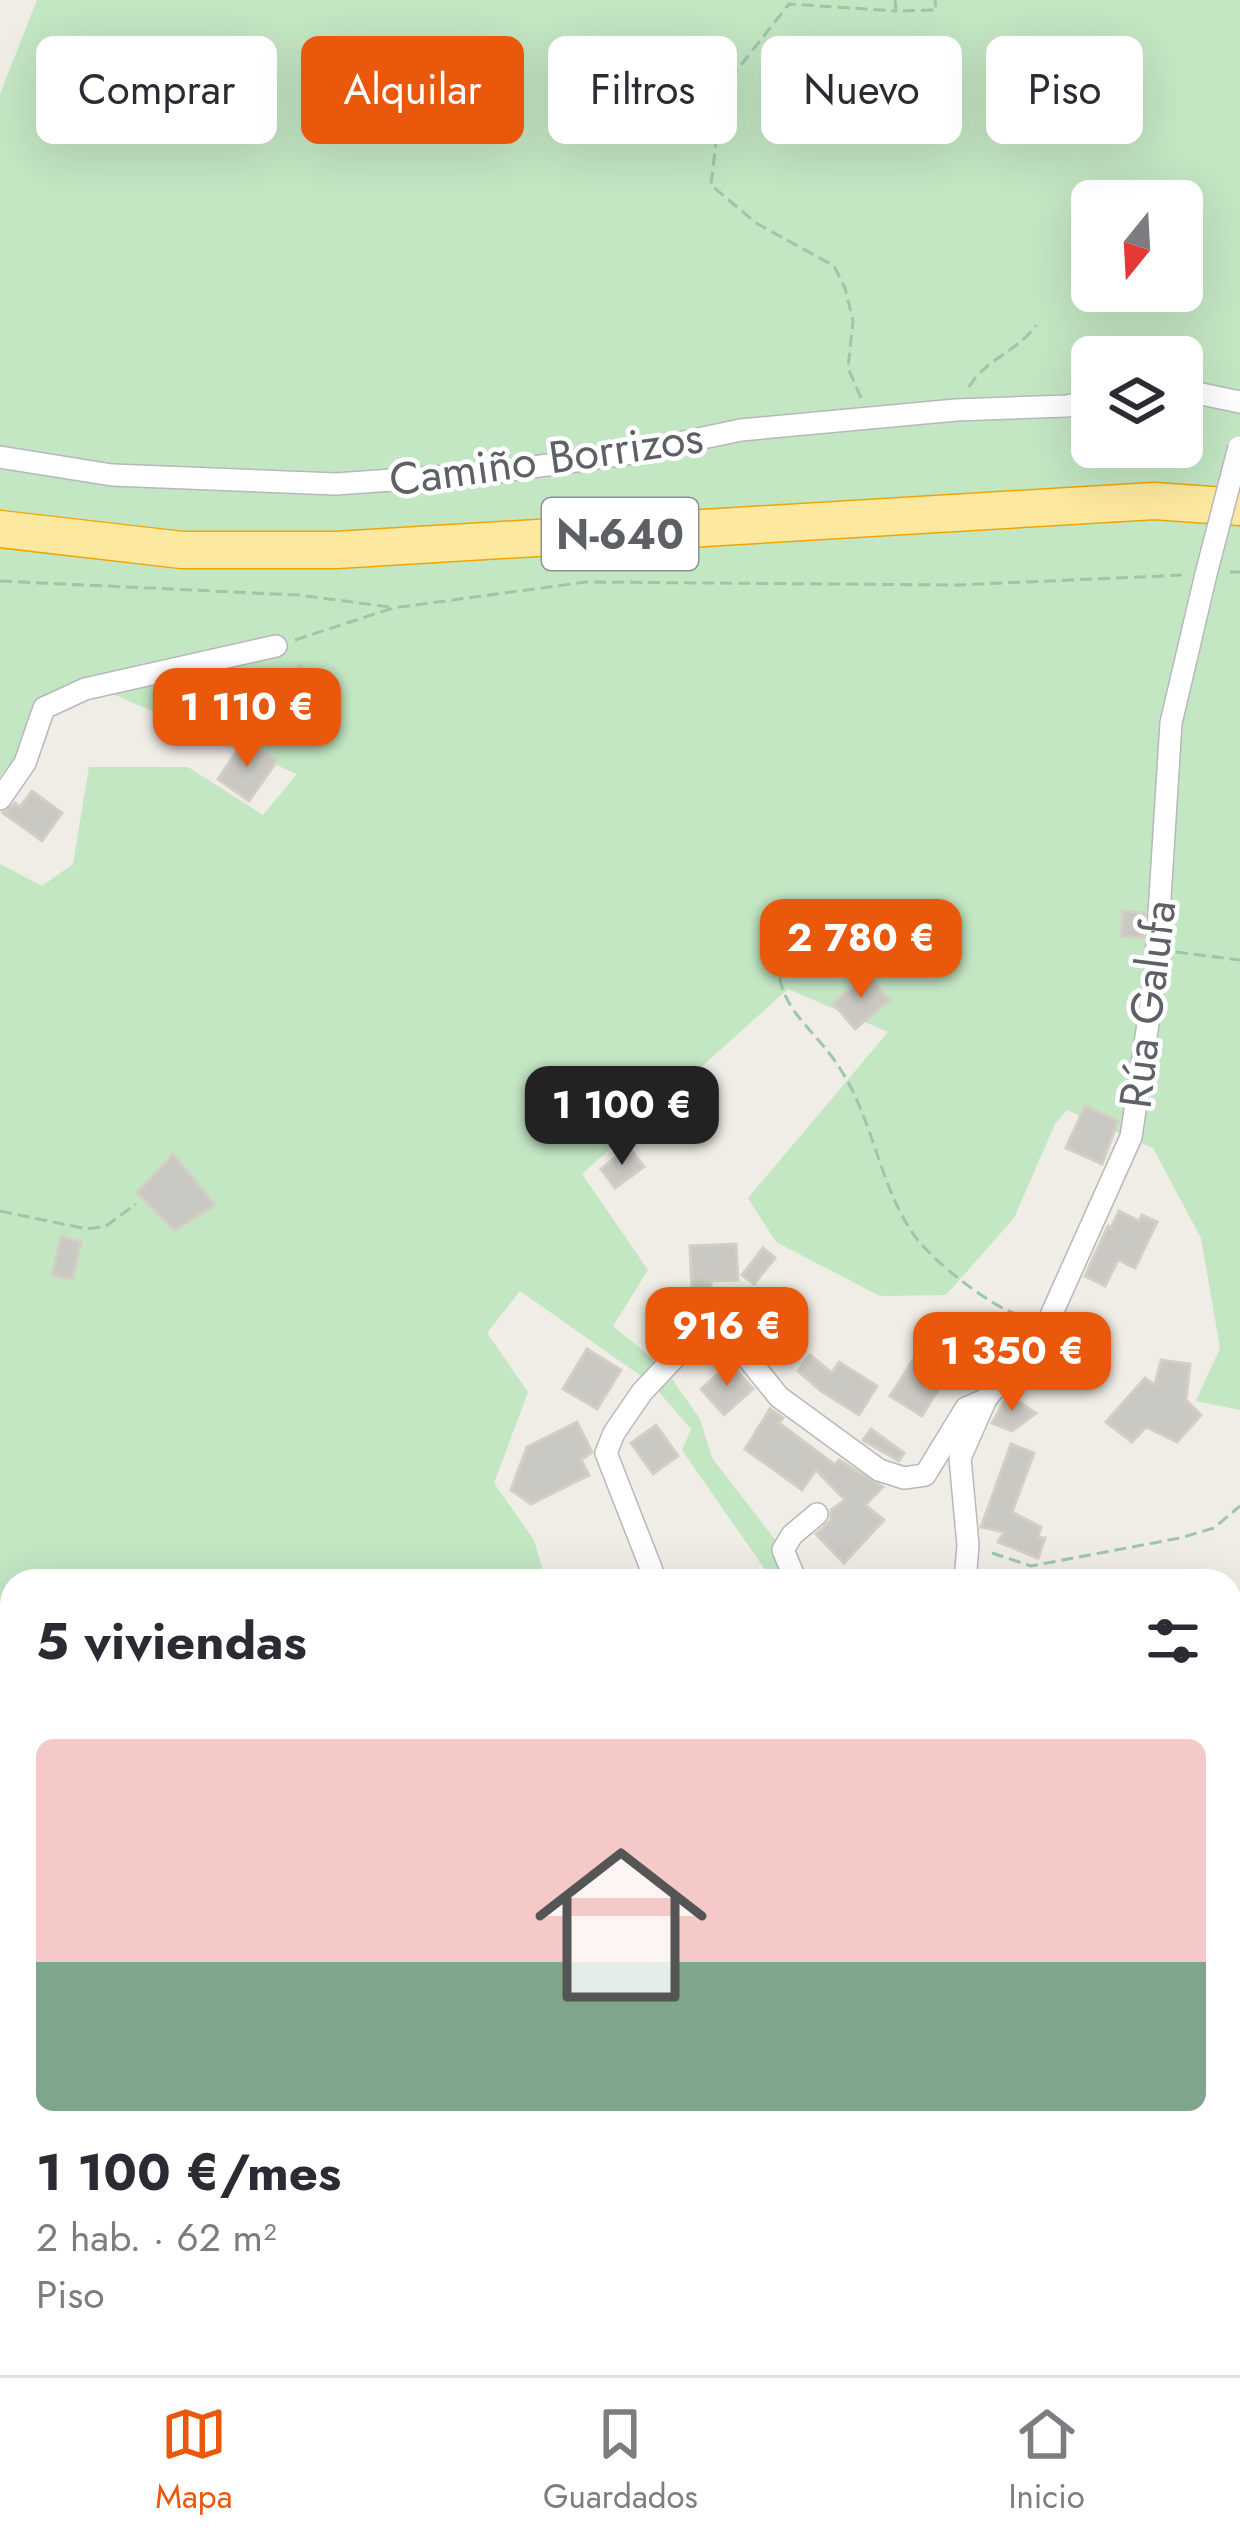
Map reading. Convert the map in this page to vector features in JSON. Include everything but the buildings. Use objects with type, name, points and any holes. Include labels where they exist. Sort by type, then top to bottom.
[{"type":"highway","name":"N-640","points":[[0,529],[182,550],[336,550],[1154,502],[1240,508]]},
{"type":"street","points":[[1203,394],[1240,402]]},
{"type":"street","name":"Camiño Borrizos","points":[[0,457],[112,475],[336,484],[490,473],[626,454],[741,430],[958,410],[1071,405]]},
{"type":"street","name":"Rúa Galufa","points":[[965,1569],[968,1545],[960,1458],[986,1399],[1048,1322],[1132,1137],[1157,950],[1171,723],[1240,446]]},
{"type":"street","points":[[0,799],[25,764],[44,708],[85,689],[276,646]]},
{"type":"street","name":"Rúa Galufa","points":[[651,1569],[606,1453],[642,1392],[695,1336],[711,1331],[729,1335],[779,1397],[879,1470],[904,1478],[925,1475],[966,1408],[986,1399]]},
{"type":"street","points":[[791,1569],[782,1550],[817,1514]]},
{"type":"path","points":[[895,0],[896,11]]},
{"type":"path","points":[[871,420],[848,368],[853,321],[834,266],[756,223],[711,185],[722,89],[788,2],[896,11],[936,10],[935,0]]},
{"type":"path","points":[[958,410],[971,380],[1024,343],[1036,325]]},
{"type":"path","points":[[276,646],[393,608],[586,582],[958,585],[1206,574]]},
{"type":"path","points":[[0,581],[298,595],[393,608]]},
{"type":"path","points":[[779,942],[775,970],[782,994],[797,1017],[825,1044],[848,1080],[889,1186],[915,1237],[1010,1313],[1048,1322]]},
{"type":"path","points":[[1157,950],[1240,960]]},
{"type":"path","points":[[0,1210],[87,1229],[106,1226],[136,1204]]},
{"type":"path","points":[[968,1545],[1031,1566],[1180,1538],[1214,1528],[1240,1506]]},
{"type":"green space","points":[[37,0],[1240,0],[1240,1410],[1196,1401],[1220,1348],[1201,1238],[1153,1148],[1067,1110],[1055,1124],[1014,1218],[946,1295],[880,1296],[776,1242],[748,1198],[888,1032],[788,989],[582,1174],[648,1270],[613,1326],[665,1369],[700,1419],[712,1458],[798,1569],[765,1569],[682,1450],[691,1429],[651,1383],[520,1291],[487,1333],[528,1392],[494,1483],[534,1540],[542,1569],[0,1569],[0,864],[42,886],[73,864],[89,767],[188,767],[263,815],[297,774],[83,681],[0,776],[0,94]]}]
